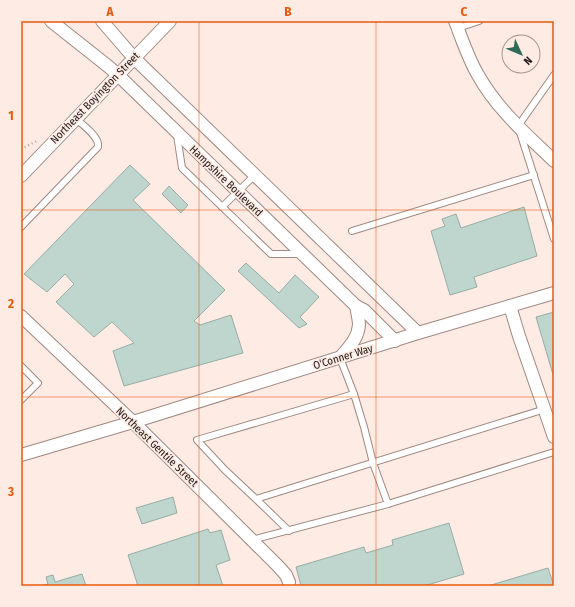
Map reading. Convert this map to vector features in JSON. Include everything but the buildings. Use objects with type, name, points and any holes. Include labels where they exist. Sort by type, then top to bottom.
[{"type":"street","name":"Hampshire Boulevard","points":[[51,21],[118,75],[356,306],[364,310],[395,341]]},
{"type":"street","points":[[102,21],[134,58],[418,333]]},
{"type":"street","name":"Northeast Boyington Street","points":[[21,176],[170,21]]},
{"type":"street","points":[[456,25],[466,53],[494,99],[518,126],[554,161]]},
{"type":"street","name":"O'Conner Way","points":[[21,455],[133,422],[418,333],[554,293]]},
{"type":"street","points":[[340,358],[356,337],[359,324],[356,306]]},
{"type":"street","points":[[510,306],[554,437]]},
{"type":"street","name":"Northeast Gentile Street","points":[[21,316],[133,422],[252,540],[284,572],[288,582]]},
{"type":"lane","points":[[456,25],[479,21]]},
{"type":"lane","points":[[554,75],[518,126],[554,239]]},
{"type":"lane","points":[[21,227],[98,147],[99,143],[96,138],[76,118]]},
{"type":"lane","points":[[176,132],[182,168],[222,207],[271,254],[302,254]]},
{"type":"lane","points":[[222,207],[255,175]]},
{"type":"lane","points":[[352,231],[534,175]]},
{"type":"lane","points":[[340,358],[354,394],[373,463],[388,504]]},
{"type":"lane","points":[[21,366],[38,383],[21,400]]},
{"type":"lane","points":[[289,531],[224,470],[197,440],[354,394]]},
{"type":"lane","points":[[256,500],[544,409]]},
{"type":"lane","points":[[252,540],[388,504],[554,452]]}]
